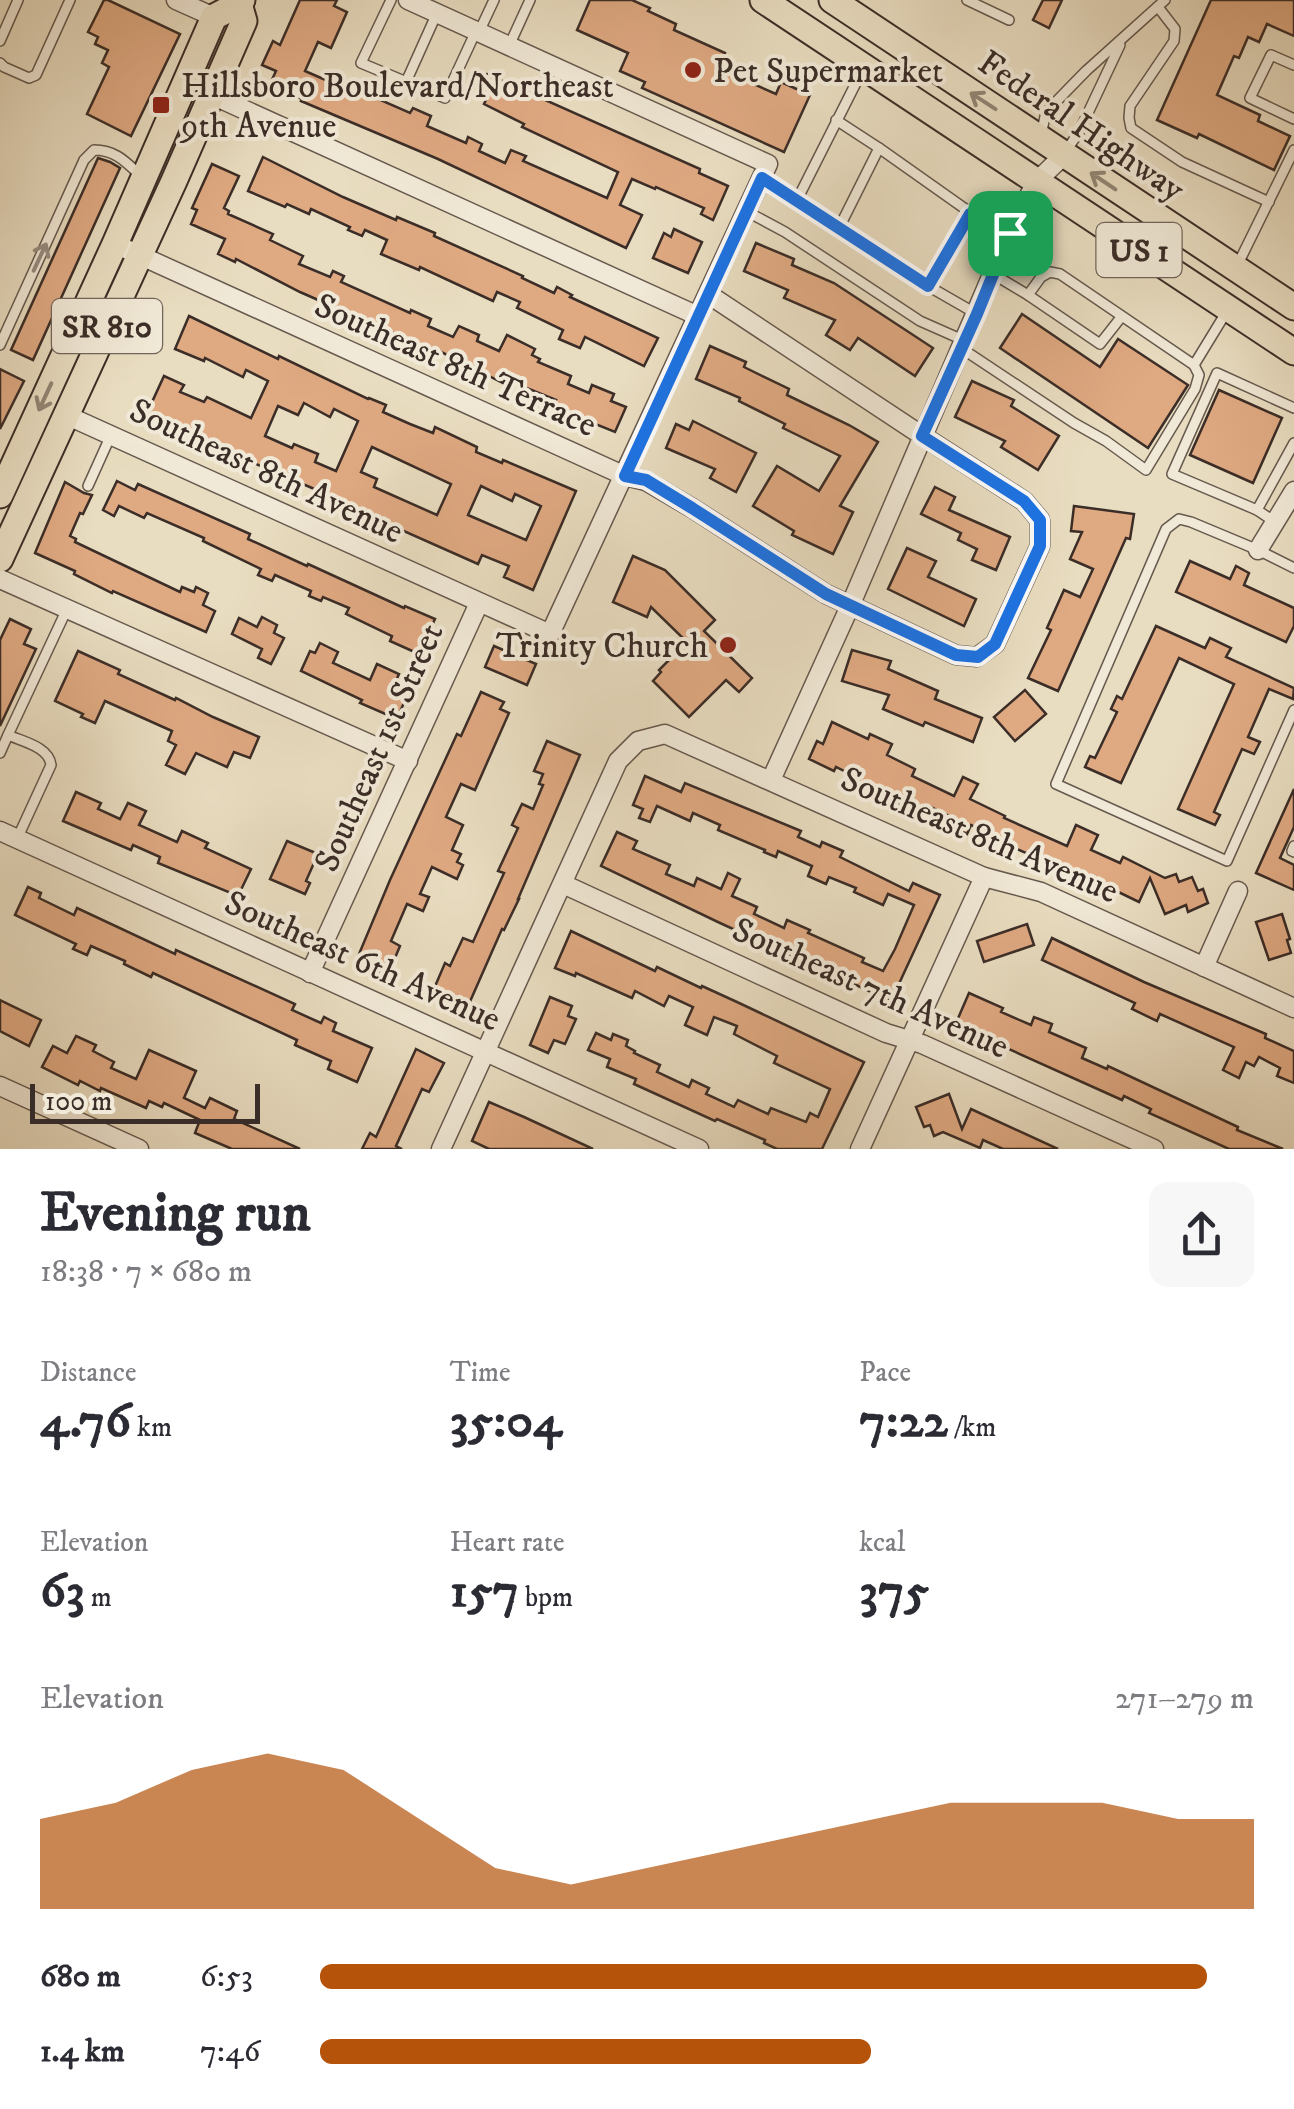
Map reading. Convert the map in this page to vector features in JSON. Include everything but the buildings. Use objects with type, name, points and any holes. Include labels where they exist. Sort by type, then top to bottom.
[{"type":"main road","name":"Federal Highway","points":[[763,0],[1294,352]]},
{"type":"main road","name":"Federal Highway","points":[[832,0],[1294,307]]},
{"type":"main road","name":"SR 810","points":[[0,559],[244,22],[241,2],[214,18],[115,244],[2,484]]},
{"type":"main road","points":[[2,484],[16,494],[17,521]]},
{"type":"street","points":[[176,0],[214,18]]},
{"type":"street","points":[[408,0],[765,171],[625,476]]},
{"type":"street","points":[[212,95],[698,316]]},
{"type":"street","points":[[1036,182],[1041,139]]},
{"type":"street","points":[[770,780],[850,606],[1010,233],[1036,182],[1064,155]]},
{"type":"street","name":"Southeast 8th Terrace","points":[[115,244],[625,476],[646,480],[826,594],[956,655],[978,657],[995,644],[1018,595],[1040,546],[1040,520],[1024,501],[922,436]]},
{"type":"street","points":[[708,294],[922,436]]},
{"type":"street","name":"Southeast 8th Avenue","points":[[66,415],[550,634],[625,476]]},
{"type":"street","points":[[1258,550],[1294,492]]},
{"type":"street","points":[[0,579],[408,760]]},
{"type":"street","name":"Southeast 1st Street","points":[[310,973],[479,603]]},
{"type":"street","name":"Southeast 8th Avenue","points":[[563,884],[618,761],[638,741],[666,734],[984,876],[1040,892],[1294,1008]]},
{"type":"street","name":"Southeast 6th Avenue","points":[[9,835],[699,1149]]},
{"type":"street","points":[[860,1149],[984,876]]},
{"type":"street","points":[[441,1149],[563,884]]},
{"type":"street","name":"Southeast 7th Avenue","points":[[563,884],[1154,1149]]},
{"type":"street","points":[[1204,967],[1238,891]]},
{"type":"street","points":[[0,1086],[138,1149]]},
{"type":"lane","points":[[0,40],[18,0]]},
{"type":"lane","points":[[0,63],[29,78],[36,75],[70,0]]},
{"type":"lane","points":[[391,0],[362,62],[445,98],[494,0]]},
{"type":"lane","points":[[509,46],[530,0]]},
{"type":"lane","points":[[967,0],[1008,20]]},
{"type":"lane","points":[[1041,139],[1046,112],[1162,4],[1176,30],[1174,40],[1130,106],[1131,128],[1182,162],[1269,202]]},
{"type":"lane","points":[[406,82],[438,13]]},
{"type":"lane","points":[[1064,155],[1079,132],[1121,42]]},
{"type":"lane","points":[[1294,65],[1270,55],[1250,98],[1294,119]]},
{"type":"lane","points":[[797,200],[864,67]]},
{"type":"lane","points":[[836,120],[970,214],[1010,233]]},
{"type":"lane","points":[[838,228],[878,148]]},
{"type":"lane","points":[[0,346],[84,160],[94,150],[116,154],[144,179]]},
{"type":"lane","points":[[1236,269],[1294,150]]},
{"type":"lane","points":[[765,171],[797,200],[838,228],[977,314]]},
{"type":"lane","points":[[746,211],[963,344],[1146,470],[1195,389],[1199,375],[1194,366],[1060,274],[1050,272],[1041,277],[1028,295]]},
{"type":"lane","points":[[928,286],[970,214]]},
{"type":"lane","points":[[993,274],[1100,344],[1122,316]]},
{"type":"lane","points":[[1194,366],[1228,308]]},
{"type":"lane","points":[[1275,522],[1257,510],[1172,474],[1217,373],[1294,408]]},
{"type":"lane","points":[[88,486],[111,435]]},
{"type":"lane","points":[[1257,510],[1294,443]]},
{"type":"lane","points":[[1294,568],[1179,519],[1166,529],[1056,784],[1227,861],[1294,710]]},
{"type":"lane","points":[[0,754],[67,609]]},
{"type":"lane","points":[[8,735],[44,751],[52,766],[9,835]]},
{"type":"place","name":"Pet Supermarket","points":[[693,70]]},
{"type":"place","name":"Hillsboro Boulevard/Northeast 9th Avenue","points":[[161,105]]},
{"type":"place","name":"Trinity Church","points":[[728,645]]},
{"type":"route","points":[[762,178],[928,286],[970,214],[1010,233],[922,436],[1024,501],[1040,520],[1040,546],[995,644],[978,657],[956,655],[826,594],[646,480],[625,476],[762,178]]}]
